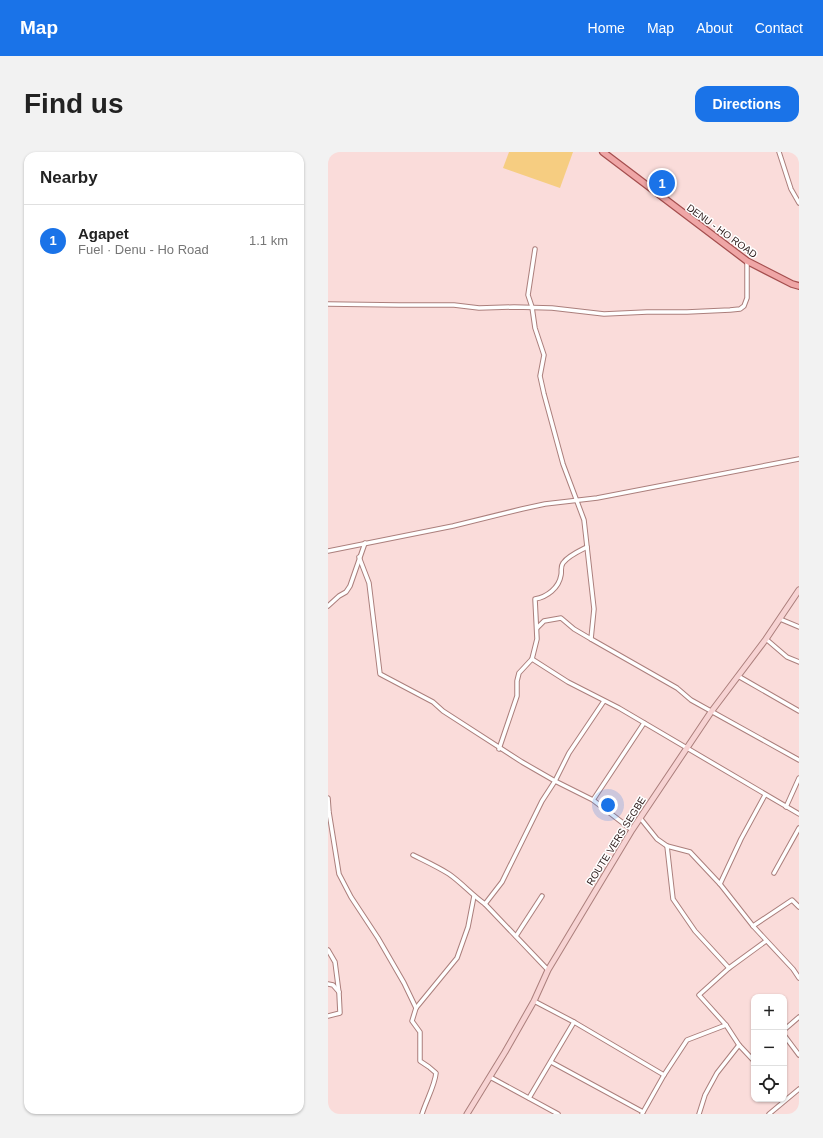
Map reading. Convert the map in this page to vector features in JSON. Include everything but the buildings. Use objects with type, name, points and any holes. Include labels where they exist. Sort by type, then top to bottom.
[{"type":"main road","name":"DENU - HO ROAD","points":[[603,152],[747,261],[799,286]]},
{"type":"main road","name":"ROUTE VERS SEGBE","points":[[467,1114],[534,1001],[548,970],[632,830],[641,819],[686,748],[711,712],[766,639],[799,590]]},
{"type":"street","points":[[779,152],[791,189],[799,203]]},
{"type":"street","points":[[535,249],[528,294],[532,307],[535,328],[544,355],[540,376],[544,394],[563,464],[584,520],[594,609],[591,639]]},
{"type":"street","points":[[328,304],[399,306],[454,305],[479,308],[514,306],[552,308],[604,314],[740,309],[744,306],[747,298],[747,261]]},
{"type":"street","points":[[328,551],[453,526],[545,504],[577,501],[799,458]]},
{"type":"street","points":[[328,606],[346,592],[350,586],[365,543]]},
{"type":"street","points":[[499,748],[517,696],[517,681],[519,673],[532,659],[537,639],[535,599],[543,598],[559,584],[562,565],[565,561],[587,548]]},
{"type":"street","points":[[360,557],[369,583],[380,674],[433,702],[443,711],[499,748],[555,781],[593,800],[632,830]]},
{"type":"street","points":[[537,629],[544,621],[561,618],[574,629],[677,688],[691,700],[711,712],[799,760]]},
{"type":"street","points":[[780,619],[799,627]]},
{"type":"street","points":[[766,639],[787,656],[799,662]]},
{"type":"street","points":[[532,659],[568,682],[644,723],[799,814]]},
{"type":"street","points":[[738,676],[799,711]]},
{"type":"street","points":[[485,904],[502,882],[542,801],[555,781],[569,753],[604,701]]},
{"type":"street","points":[[593,800],[644,723]]},
{"type":"street","points":[[786,807],[799,778]]},
{"type":"street","points":[[720,884],[741,839],[765,795]]},
{"type":"street","points":[[328,798],[339,874],[350,897],[390,957],[416,1008]]},
{"type":"street","points":[[641,819],[657,839],[667,846],[690,852],[720,884],[753,926],[799,978]]},
{"type":"street","points":[[774,873],[799,828]]},
{"type":"street","points":[[667,846],[673,899],[696,931],[729,968]]},
{"type":"street","points":[[414,855],[449,874],[465,886],[474,896],[485,904],[548,970]]},
{"type":"street","points":[[422,1114],[426,1100],[436,1081],[436,1073],[420,1061],[420,1032],[412,1021],[416,1008],[456,958],[468,927],[474,896]]},
{"type":"street","points":[[516,936],[542,896]]},
{"type":"street","points":[[753,926],[792,900],[799,907]]},
{"type":"street","points":[[751,1058],[739,1045],[726,1025],[699,995],[729,968],[766,941]]},
{"type":"street","points":[[328,950],[335,962],[340,1013],[328,1016]]},
{"type":"street","points":[[328,984],[333,985],[339,993]]},
{"type":"street","points":[[534,1001],[574,1022],[664,1075]]},
{"type":"street","points":[[787,1027],[799,1017]]},
{"type":"street","points":[[529,1098],[574,1022]]},
{"type":"street","points":[[550,1062],[642,1113],[664,1075],[687,1040],[726,1025]]},
{"type":"street","points":[[788,1041],[799,1055]]},
{"type":"street","points":[[699,1114],[705,1095],[717,1073],[739,1045]]},
{"type":"street","points":[[490,1077],[558,1114]]},
{"type":"street","points":[[769,1114],[799,1089]]},
{"type":"shaded area","points":[[509,152],[573,152],[560,188],[503,168]]},
{"type":"place","name":"Agapet","points":[[662,183]]}]
